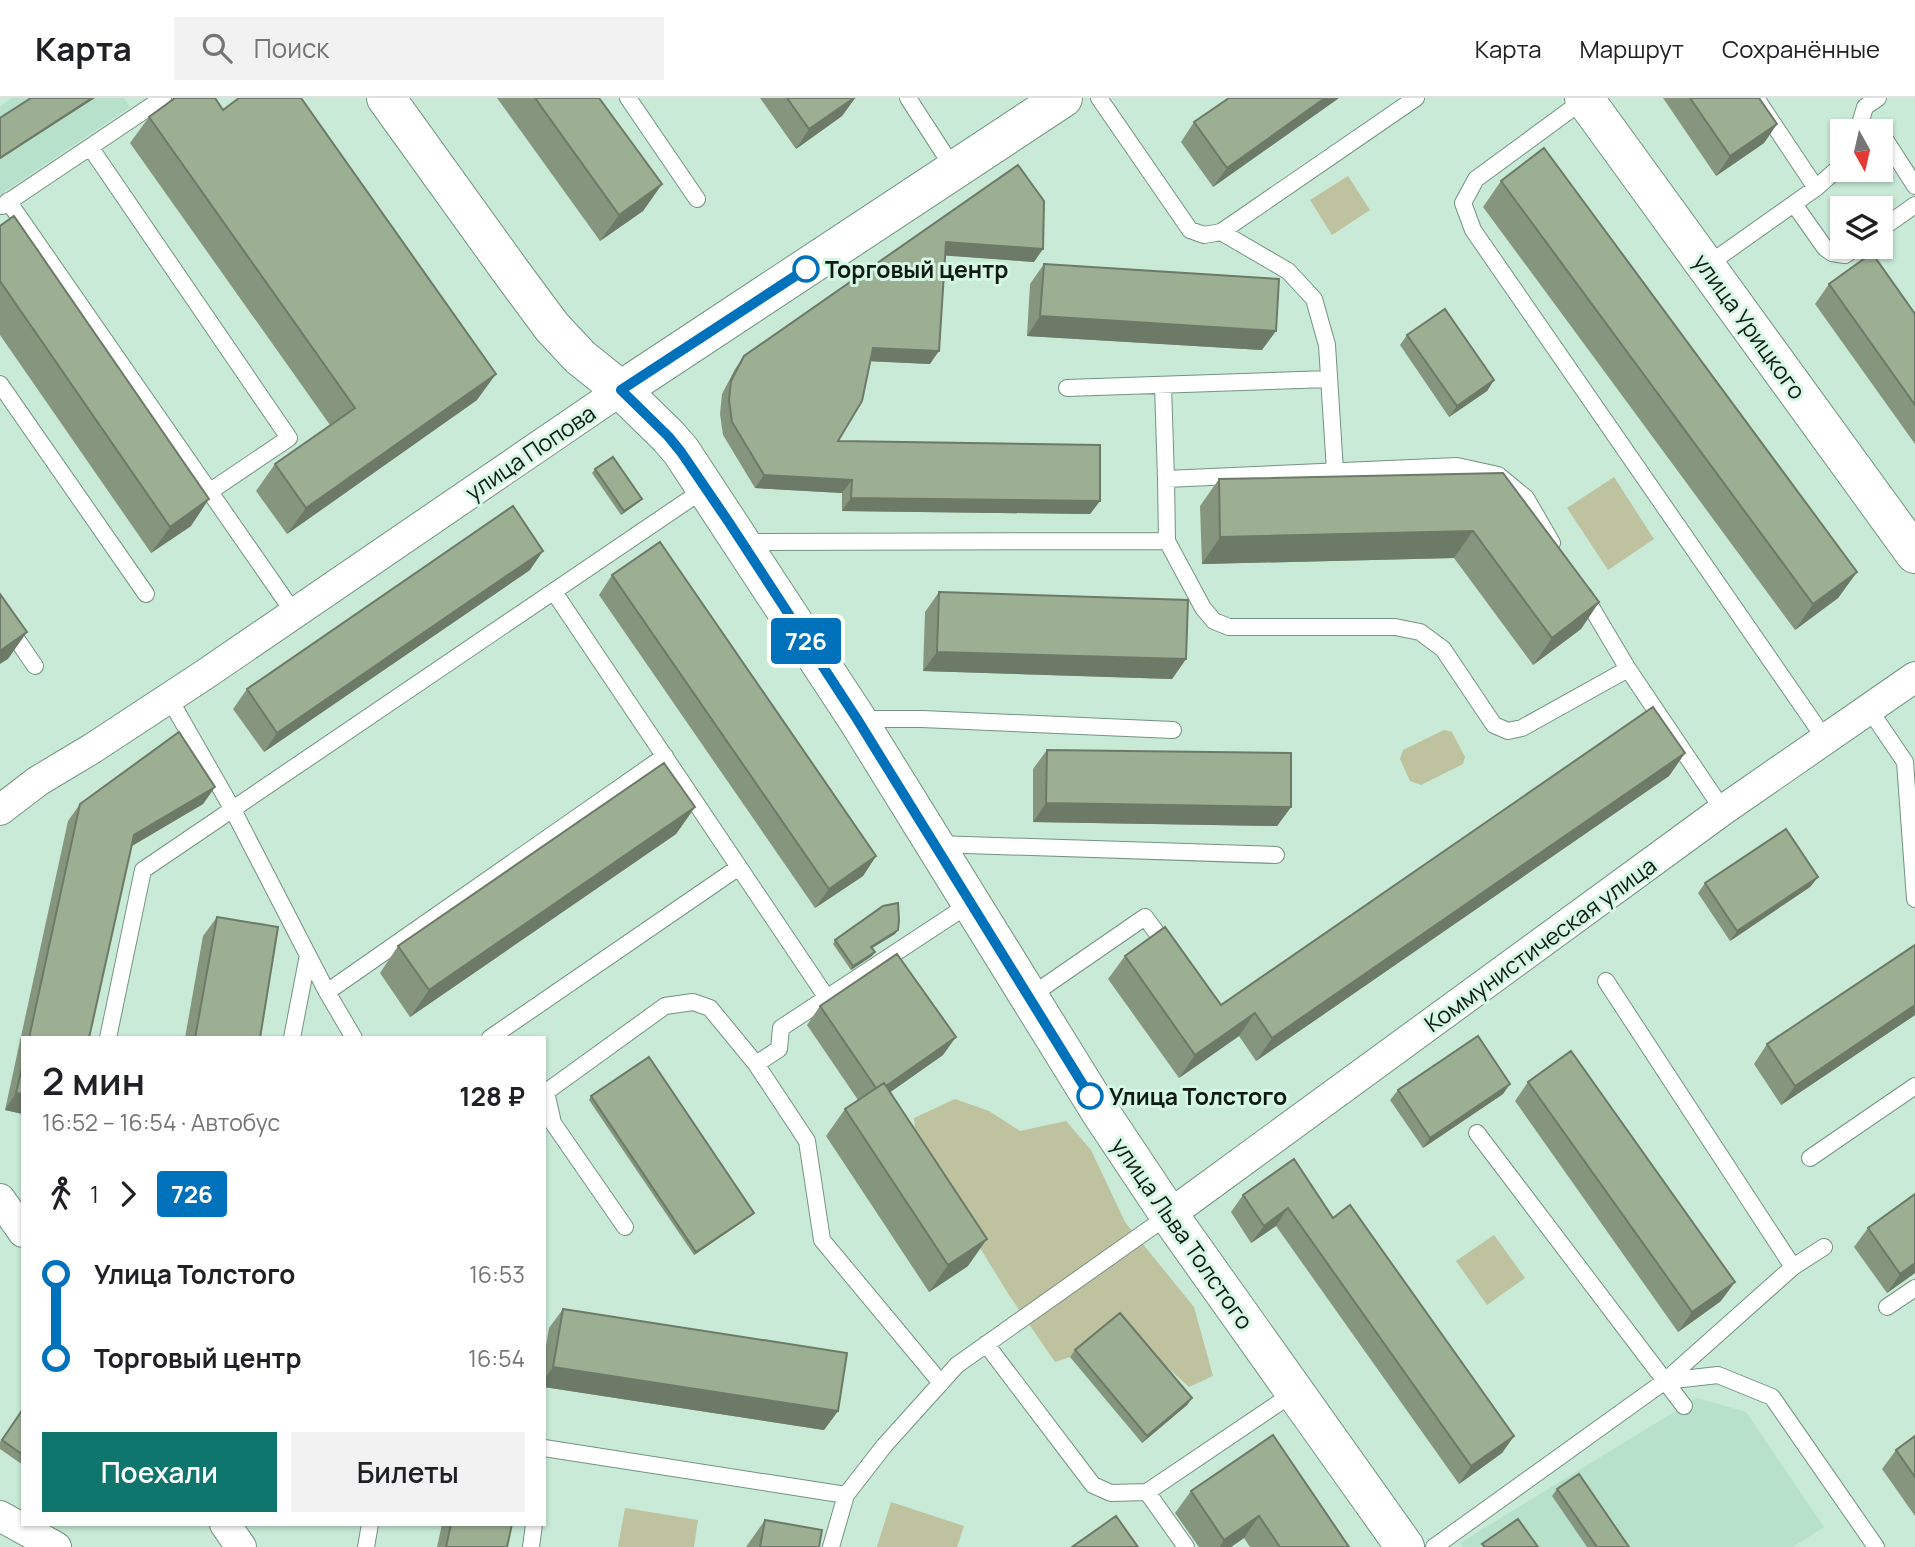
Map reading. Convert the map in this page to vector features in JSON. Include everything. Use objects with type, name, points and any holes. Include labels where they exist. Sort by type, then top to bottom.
[{"type":"street","name":"улица Льва Толстого","points":[[386,98],[552,327],[580,357],[621,390],[681,452],[857,719],[1101,1113],[1168,1215],[1405,1547]]},
{"type":"street","name":"улица Попова","points":[[1,807],[169,698],[621,390],[1063,98]]},
{"type":"street","name":"улица Урицкого","points":[[1585,98],[1915,554]]},
{"type":"street","name":"Коммунистическая улица","points":[[1168,1215],[1723,810],[1915,677]]},
{"type":"street","points":[[0,1199],[21,1229]]},
{"type":"street","points":[[0,1516],[56,1547]]},
{"type":"street","points":[[226,1526],[241,1547]]},
{"type":"lane","points":[[163,98],[4,204],[294,613]]},
{"type":"lane","points":[[628,98],[697,200]]},
{"type":"lane","points":[[908,98],[954,170]]},
{"type":"lane","points":[[1099,98],[1190,230],[1204,236],[1221,232],[1416,98]]},
{"type":"lane","points":[[1585,98],[1476,179],[1463,203],[1473,230],[1825,739]]},
{"type":"lane","points":[[1756,98],[1816,188]]},
{"type":"lane","points":[[1862,119],[1867,101]]},
{"type":"lane","points":[[1867,101],[1875,119]]},
{"type":"lane","points":[[90,147],[289,438],[209,492]]},
{"type":"lane","points":[[1894,153],[1915,186]]},
{"type":"lane","points":[[1706,266],[1830,176]]},
{"type":"lane","points":[[1794,204],[1830,252]]},
{"type":"lane","points":[[1893,221],[1915,205]]},
{"type":"lane","points":[[1221,232],[1288,271],[1314,299],[1326,345],[1335,471]]},
{"type":"lane","points":[[1067,388],[1329,379]]},
{"type":"lane","points":[[0,384],[146,594]]},
{"type":"lane","points":[[1163,385],[1167,541],[1203,608],[1214,621],[1229,626],[1395,627],[1420,632],[1443,649],[1494,724],[1508,731],[1522,728],[1628,669]]},
{"type":"lane","points":[[1166,479],[1457,466],[1497,475],[1526,498],[1562,558]]},
{"type":"lane","points":[[108,1036],[143,870],[706,488]]},
{"type":"lane","points":[[742,542],[1167,541]]},
{"type":"lane","points":[[1576,582],[1628,669],[1723,810]]},
{"type":"lane","points":[[554,592],[827,998]]},
{"type":"lane","points":[[0,615],[35,666]]},
{"type":"lane","points":[[169,698],[233,810],[327,992],[353,1036]]},
{"type":"lane","points":[[1869,709],[1910,759],[1915,899]]},
{"type":"lane","points":[[857,719],[922,719],[1173,730]]},
{"type":"lane","points":[[327,992],[665,756]]},
{"type":"lane","points":[[934,844],[1276,855]]},
{"type":"lane","points":[[493,1036],[739,867]]},
{"type":"lane","points":[[756,1064],[779,1049],[781,1028],[971,903]]},
{"type":"lane","points":[[1029,997],[1145,917],[1177,961]]},
{"type":"lane","points":[[292,1036],[308,955]]},
{"type":"lane","points":[[1606,981],[1793,1267]]},
{"type":"lane","points":[[625,1227],[552,1123],[547,1092],[665,1006],[693,1002],[710,1008],[756,1064],[807,1141],[822,1240],[941,1382]]},
{"type":"lane","points":[[1810,1158],[1915,1086]]},
{"type":"lane","points":[[1478,1133],[1684,1406]]},
{"type":"lane","points":[[831,1547],[846,1495],[884,1446],[957,1365],[1168,1215]]},
{"type":"lane","points":[[1434,1547],[1665,1381],[1793,1267],[1824,1247]]},
{"type":"lane","points":[[1887,1307],[1915,1288]]},
{"type":"lane","points":[[986,1344],[1093,1485],[1111,1493],[1147,1492],[1294,1392]]},
{"type":"lane","points":[[1665,1381],[1718,1375],[1772,1397],[1876,1547]]},
{"type":"lane","points":[[546,1448],[846,1495]]},
{"type":"lane","points":[[1147,1492],[1186,1547]]},
{"type":"lane","points":[[366,1547],[370,1526]]},
{"type":"lane","points":[[531,1547],[534,1526]]},
{"type":"shaded area","points":[[12,98],[124,98],[130,107],[0,195],[0,106]]},
{"type":"shaded area","points":[[1348,176],[1370,210],[1332,235],[1310,200]]},
{"type":"shaded area","points":[[1614,477],[1654,539],[1608,570],[1567,508]]},
{"type":"shaded area","points":[[1444,730],[1452,732],[1465,757],[1463,764],[1421,785],[1410,781],[1400,759],[1403,750]]},
{"type":"shaded area","points":[[955,1099],[989,1111],[1020,1131],[1066,1121],[1091,1150],[1125,1222],[1194,1307],[1213,1376],[1189,1387],[1115,1320],[1070,1357],[1055,1362],[1007,1292],[916,1143],[914,1118]]},
{"type":"shaded area","points":[[1494,1235],[1525,1278],[1487,1305],[1456,1261]]},
{"type":"shaded area","points":[[1697,1398],[1746,1412],[1824,1527],[1793,1547],[1463,1547],[1460,1543]]},
{"type":"shaded area","points":[[891,1502],[964,1526],[957,1547],[877,1547]]},
{"type":"shaded area","points":[[625,1508],[698,1520],[694,1547],[618,1547]]},
{"type":"building","points":[[31,98],[92,98],[0,158],[0,118]]},
{"type":"building","points":[[175,98],[215,98],[223,110],[239,98],[301,98],[496,374],[306,508],[275,464],[355,408],[149,117]]},
{"type":"building","points":[[535,98],[599,98],[662,184],[619,215]]},
{"type":"building","points":[[787,98],[854,98],[809,129]]},
{"type":"building","points":[[1229,98],[1325,98],[1227,168],[1194,122]]},
{"type":"building","points":[[1690,98],[1759,98],[1777,124],[1730,156]]},
{"type":"building","points":[[1544,148],[1857,572],[1813,604],[1501,181]]},
{"type":"building","points":[[1018,165],[1044,201],[1043,249],[946,242],[939,351],[873,348],[862,401],[838,441],[1100,445],[1100,501],[851,498],[852,480],[764,475],[732,422],[729,400],[731,381],[744,356]]},
{"type":"building","points":[[14,216],[209,499],[170,527],[0,281],[0,226]]},
{"type":"building","points":[[1864,259],[1876,259],[1915,314],[1915,405],[1829,284]]},
{"type":"building","points":[[1044,264],[1279,279],[1276,331],[1040,316]]},
{"type":"building","points":[[1445,309],[1494,380],[1457,406],[1407,335]]},
{"type":"building","points":[[613,457],[642,499],[624,511],[595,469]]},
{"type":"building","points":[[1503,473],[1599,602],[1552,638],[1473,531],[1220,537],[1219,479]]},
{"type":"building","points":[[513,506],[543,551],[277,733],[247,689]]},
{"type":"building","points":[[660,542],[876,856],[829,889],[612,575]]},
{"type":"building","points":[[939,592],[1188,600],[1186,659],[937,652]]},
{"type":"building","points":[[0,594],[27,632],[0,651]]},
{"type":"building","points":[[1653,707],[1685,753],[1272,1038],[1255,1013],[1195,1055],[1125,956],[1165,927],[1221,1005]]},
{"type":"building","points":[[179,732],[215,787],[134,835],[89,1036],[29,1036],[80,804]]},
{"type":"building","points":[[1047,750],[1291,753],[1291,807],[1046,803]]},
{"type":"building","points":[[664,763],[695,807],[429,990],[398,946]]},
{"type":"building","points":[[1786,829],[1818,877],[1737,931],[1705,883]]},
{"type":"building","points":[[898,903],[898,930],[871,947],[875,952],[853,966],[835,940],[883,906]]},
{"type":"building","points":[[217,917],[278,927],[260,1036],[195,1036]]},
{"type":"building","points":[[1915,945],[1915,1005],[1795,1086],[1767,1044]]},
{"type":"building","points":[[897,954],[956,1037],[886,1086],[884,1083],[876,1088],[820,1006]]},
{"type":"building","points":[[1478,1036],[1510,1084],[1430,1138],[1398,1090]]},
{"type":"building","points":[[1571,1051],[1735,1282],[1692,1312],[1528,1082]]},
{"type":"building","points":[[649,1057],[754,1213],[696,1252],[591,1096]]},
{"type":"building","points":[[21,1072],[21,1094],[16,1093]]},
{"type":"building","points":[[884,1083],[987,1239],[948,1265],[845,1109]]},
{"type":"building","points":[[1294,1159],[1333,1218],[1350,1205],[1514,1436],[1471,1466],[1288,1208],[1264,1226],[1243,1195]]},
{"type":"building","points":[[1915,1194],[1915,1263],[1900,1274],[1868,1228]]},
{"type":"building","points":[[563,1309],[847,1353],[838,1411],[553,1367]]},
{"type":"building","points":[[1120,1313],[1192,1398],[1147,1436],[1075,1350]]},
{"type":"building","points":[[21,1412],[21,1454],[2,1440]]},
{"type":"building","points":[[1273,1435],[1349,1547],[1280,1547],[1259,1516],[1224,1540],[1191,1491]]},
{"type":"building","points":[[1915,1436],[1915,1477],[1896,1450]]},
{"type":"building","points":[[1579,1474],[1629,1547],[1597,1547],[1557,1489]]},
{"type":"building","points":[[1116,1516],[1138,1547],[1072,1547]]},
{"type":"building","points":[[1518,1519],[1538,1547],[1485,1547],[1482,1544]]},
{"type":"building","points":[[765,1520],[822,1530],[819,1547],[760,1547]]},
{"type":"building","points":[[451,1526],[512,1526],[507,1547],[446,1547]]},
{"type":"bus line","name":"726","points":[[806,269],[621,390],[668,436],[730,524],[857,719],[1090,1096]]},
{"type":"place","name":"Торговый центр","points":[[806,269]]},
{"type":"place","name":"Улица Толстого","points":[[1090,1096]]}]
